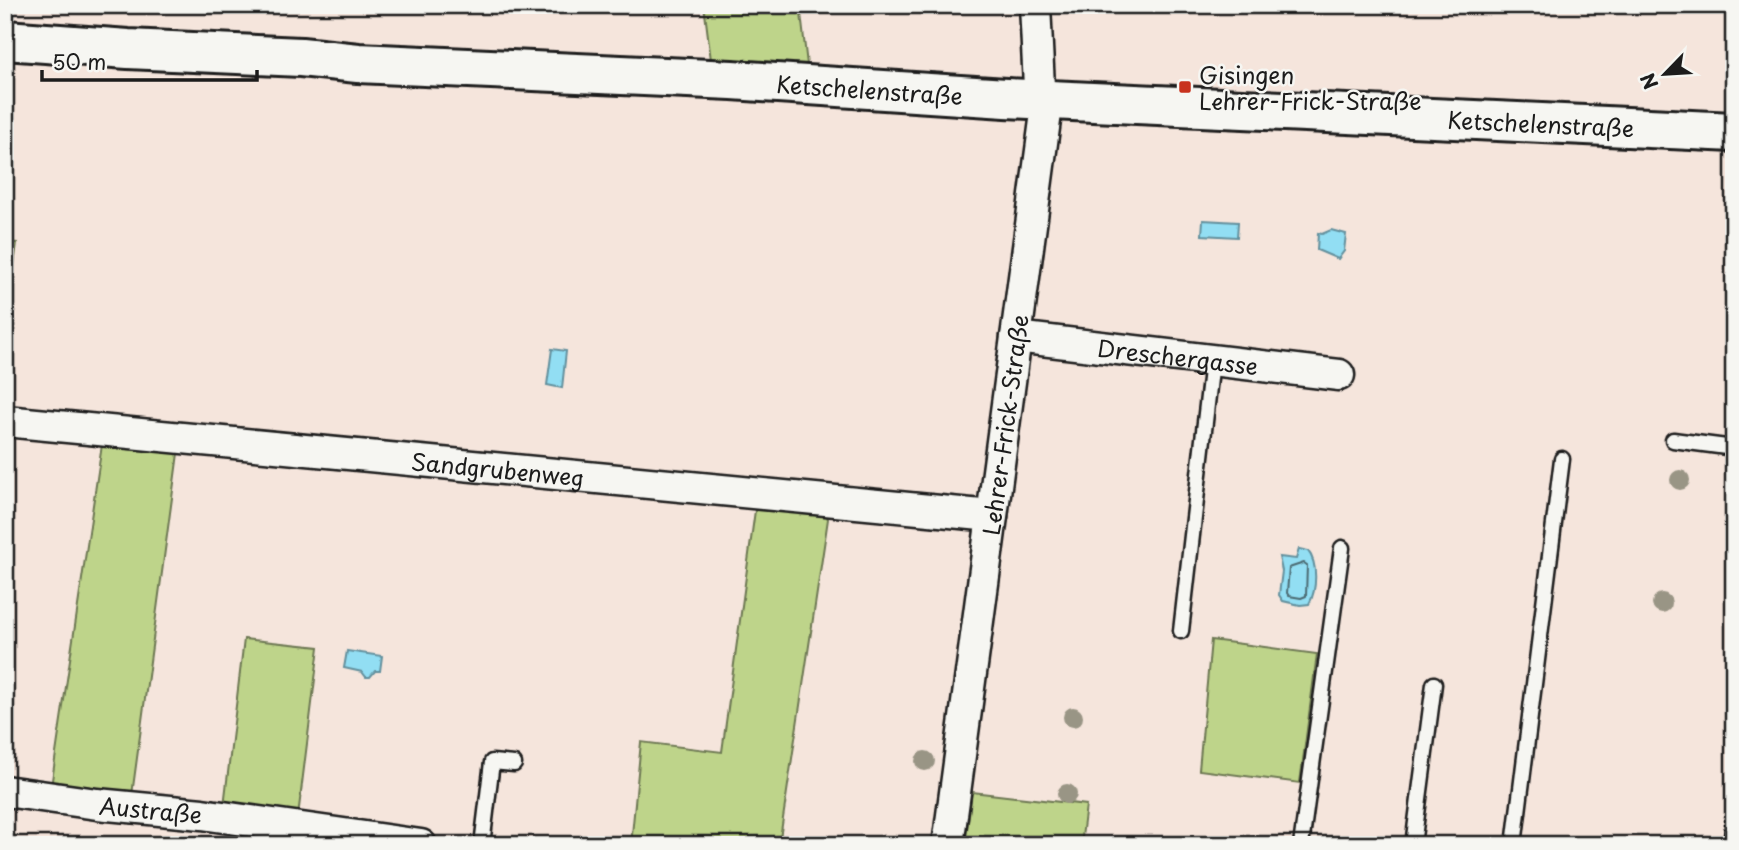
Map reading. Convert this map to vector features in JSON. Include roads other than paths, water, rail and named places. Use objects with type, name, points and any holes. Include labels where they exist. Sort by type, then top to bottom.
[{"type":"main road","name":"Ketschelenstraße","points":[[5,40],[301,57],[358,63],[1734,132]]},
{"type":"street","name":"Lehrer-Frick-Straße","points":[[948,845],[1046,113],[1042,99],[1034,5]]},
{"type":"street","name":"Dreschergasse","points":[[1016,337],[1339,375]]},
{"type":"street","name":"Sandgrubenweg","points":[[5,421],[992,516]]},
{"type":"street","name":"Austraße","points":[[5,791],[97,804],[202,814],[316,838],[421,845]]},
{"type":"lane","points":[[1181,631],[1212,361]]},
{"type":"lane","points":[[1673,440],[1734,448]]},
{"type":"lane","points":[[1514,845],[1562,458]]},
{"type":"lane","points":[[1301,845],[1342,548]]},
{"type":"lane","points":[[1413,845],[1434,684]]},
{"type":"lane","points":[[482,845],[492,762],[514,764]]},
{"type":"lane","points":[[1731,845],[1734,821]]},
{"type":"water","points":[[1203,220],[1238,222],[1237,237],[1202,235]]},
{"type":"water","points":[[1331,230],[1346,234],[1344,251],[1338,259],[1317,250],[1318,233]]},
{"type":"water","points":[[552,349],[566,351],[562,388],[547,385]]},
{"type":"water","points":[[1299,549],[1308,551],[1311,556],[1315,577],[1314,592],[1309,604],[1300,605],[1283,601],[1279,595],[1282,571],[1279,557],[1296,559]]},
{"type":"water","points":[[347,651],[382,656],[380,671],[366,677],[362,672],[344,668]]},
{"type":"place","name":"Gisingen Lehrer-Frick-Straße","points":[[1185,87]]}]
